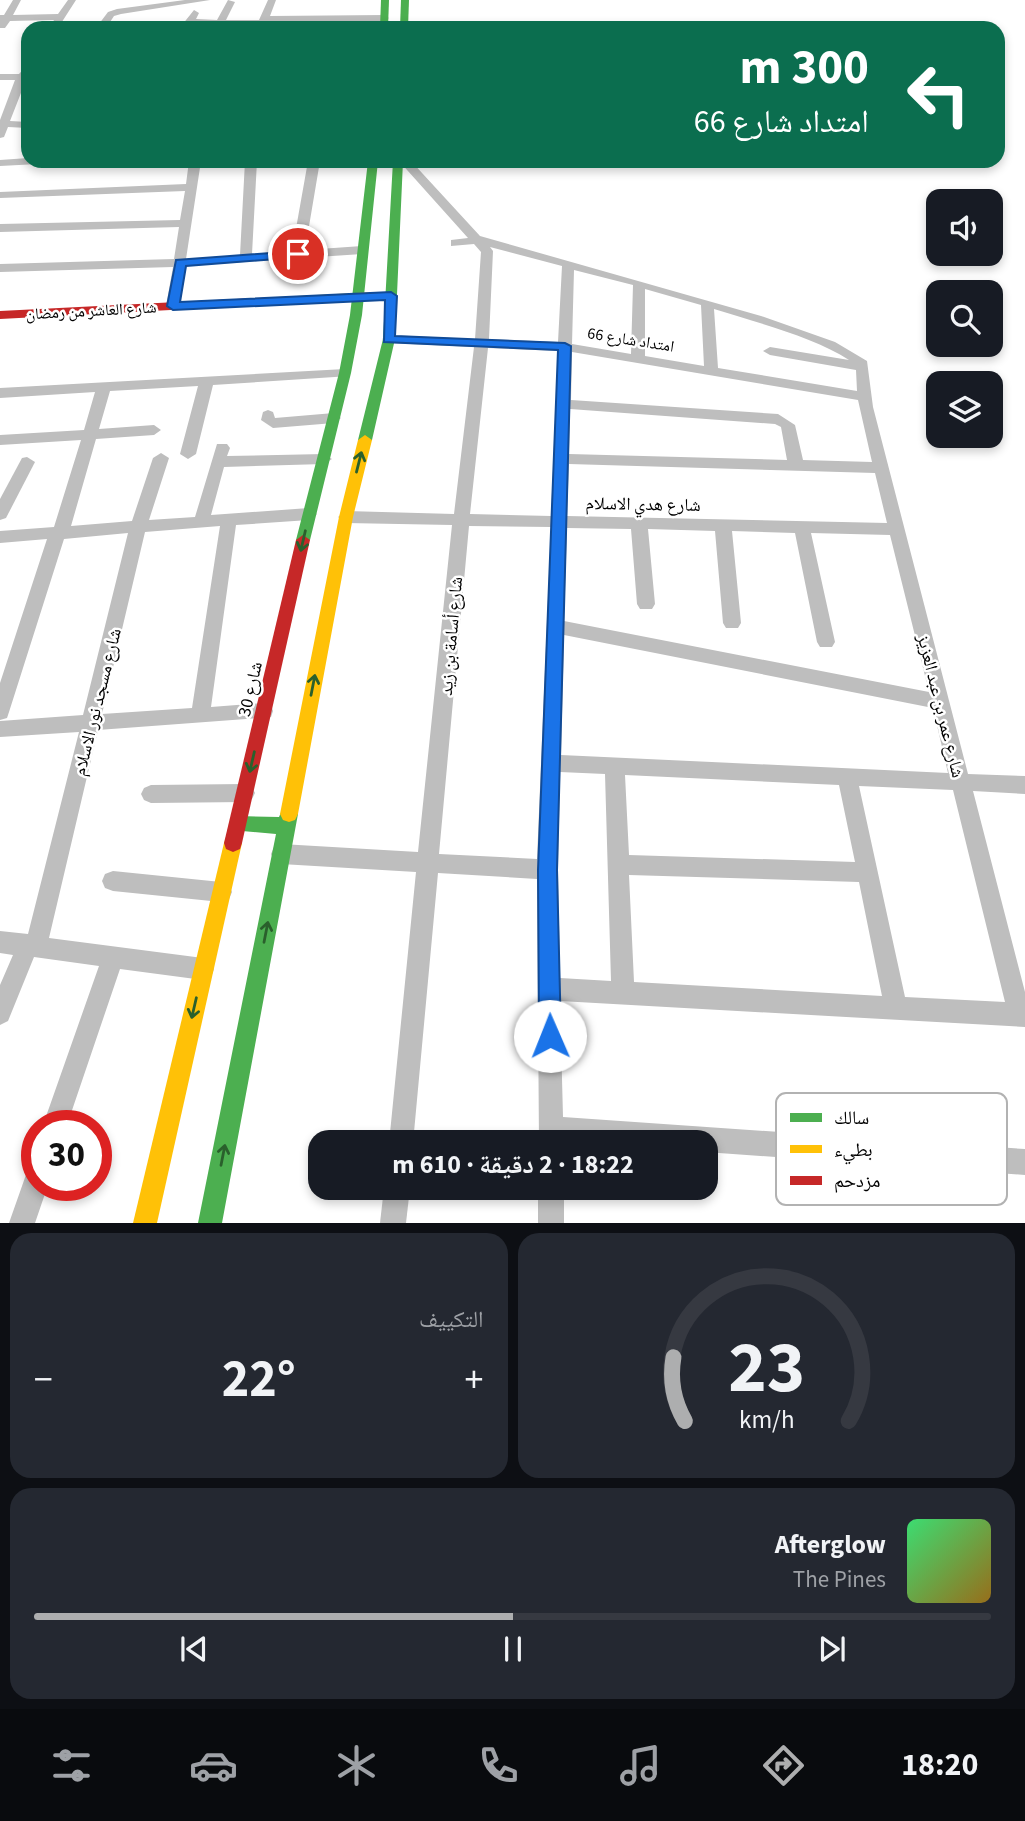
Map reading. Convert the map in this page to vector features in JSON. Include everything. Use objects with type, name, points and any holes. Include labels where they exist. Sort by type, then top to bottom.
[{"type":"street","points":[[0,29],[3,18],[17,0]]},
{"type":"street","points":[[58,21],[72,0]]},
{"type":"street","points":[[107,21],[115,12],[206,0]]},
{"type":"street","points":[[262,21],[272,0]]},
{"type":"street","points":[[384,21],[385,0]]},
{"type":"street","points":[[404,21],[405,0]]},
{"type":"street","points":[[111,1],[115,12]]},
{"type":"street","points":[[222,20],[231,2]]},
{"type":"street","points":[[190,21],[197,6]]},
{"type":"street","points":[[148,21],[152,12]]},
{"type":"street","points":[[206,21],[262,21],[307,15],[313,21]]},
{"type":"street","points":[[3,18],[61,17]]},
{"type":"street","points":[[0,78],[21,77],[2,130]]},
{"type":"street","points":[[2,130],[21,126]]},
{"type":"street","points":[[0,163],[21,162]]},
{"type":"street","points":[[173,306],[194,168]]},
{"type":"street","points":[[246,258],[251,168]]},
{"type":"street","points":[[298,254],[313,168]]},
{"type":"street","name":"شارع 30","points":[[210,1223],[346,517],[389,339],[367,314],[358,297],[372,168]]},
{"type":"street","name":"شارع 30","points":[[145,1223],[309,514],[345,373],[367,314],[391,296],[398,168]]},
{"type":"street","points":[[411,168],[480,240]]},
{"type":"street","points":[[0,195],[191,187]]},
{"type":"street","points":[[0,228],[186,223]]},
{"type":"street","points":[[455,243],[480,240],[707,303],[822,342],[855,358],[863,367]]},
{"type":"street","name":"شارع أسامة بن زيد","points":[[402,1130],[461,519],[482,342],[487,251],[480,240]]},
{"type":"street","points":[[0,268],[180,263],[362,250]]},
{"type":"street","points":[[551,1130],[547,870],[558,627],[568,265]]},
{"type":"street","points":[[638,358],[639,283]]},
{"type":"street","name":"شارع العاشر من رمضان","points":[[0,315],[391,296]]},
{"type":"street","points":[[707,303],[711,370]]},
{"type":"street","name":"شارع العاشر من رمضان","points":[[0,331],[91,327]]},
{"type":"street","name":"امتداد شارع 66","points":[[389,339],[565,346],[866,397]]},
{"type":"street","points":[[771,351],[863,367]]},
{"type":"street","name":"شارع عمر بن عبد العزيز","points":[[863,367],[866,397],[881,468],[1022,1015]]},
{"type":"street","points":[[0,393],[345,373]]},
{"type":"street","points":[[188,454],[206,383]]},
{"type":"street","points":[[0,712],[104,387]]},
{"type":"street","points":[[563,404],[778,419],[788,425],[796,466]]},
{"type":"street","points":[[268,415],[268,420],[273,423],[334,418]]},
{"type":"street","points":[[0,440],[154,430]]},
{"type":"street","points":[[201,523],[220,455],[324,459]]},
{"type":"street","name":"شارع مسجد نور الاسلام","points":[[0,1013],[32,946],[92,724],[138,528],[162,458]]},
{"type":"street","points":[[561,459],[881,468]]},
{"type":"street","points":[[0,514],[7,485],[27,462]]},
{"type":"street","points":[[0,537],[309,514]]},
{"type":"street","name":"شارع هدي الاسلام","points":[[346,517],[897,529]]},
{"type":"street","points":[[200,716],[229,520]]},
{"type":"street","points":[[639,523],[646,604]]},
{"type":"street","points":[[723,525],[732,623]]},
{"type":"street","points":[[802,527],[826,642]]},
{"type":"street","points":[[558,627],[940,702]]},
{"type":"street","points":[[0,729],[264,711]]},
{"type":"street","points":[[552,763],[1025,785]]},
{"type":"street","points":[[615,766],[623,993]]},
{"type":"street","points":[[847,776],[895,1008]]},
{"type":"street","points":[[151,794],[245,793]]},
{"type":"street","points":[[238,824],[286,826]]},
{"type":"street","points":[[281,854],[547,870]]},
{"type":"street","points":[[618,865],[867,872]]},
{"type":"street","points":[[113,881],[221,892]]},
{"type":"street","points":[[0,942],[203,969]]},
{"type":"street","points":[[60,1110],[113,957]]},
{"type":"street","points":[[549,989],[1022,1015]]},
{"type":"street","points":[[718,1145],[776,1148]]},
{"type":"street","points":[[1007,1161],[1025,1162]]},
{"type":"street","points":[[393,1223],[396,1200]]},
{"type":"street","points":[[551,1200],[551,1223]]},
{"type":"street","points":[[22,1223],[29,1201]]},
{"type":"traffic: fast","points":[[384,21],[385,0]]},
{"type":"traffic: fast","points":[[404,21],[405,0]]},
{"type":"traffic: fast","points":[[303,540],[345,373],[356,315],[372,168]]},
{"type":"traffic: fast","points":[[365,440],[389,339],[398,168]]},
{"type":"traffic: fast","points":[[210,1223],[289,814]]},
{"type":"traffic: fast","points":[[238,824],[286,826]]},
{"type":"traffic: slow","points":[[278,301],[375,296]]},
{"type":"traffic: slow","points":[[289,814],[346,517],[365,440]]},
{"type":"traffic: slow","points":[[145,1223],[233,843]]},
{"type":"traffic: jam","points":[[0,315],[278,301]]},
{"type":"traffic: jam","points":[[233,843],[303,540]]},
{"type":"route","points":[[298,254],[180,263],[173,306],[391,296],[389,339],[565,346],[558,627],[547,870],[550,1036]]}]
